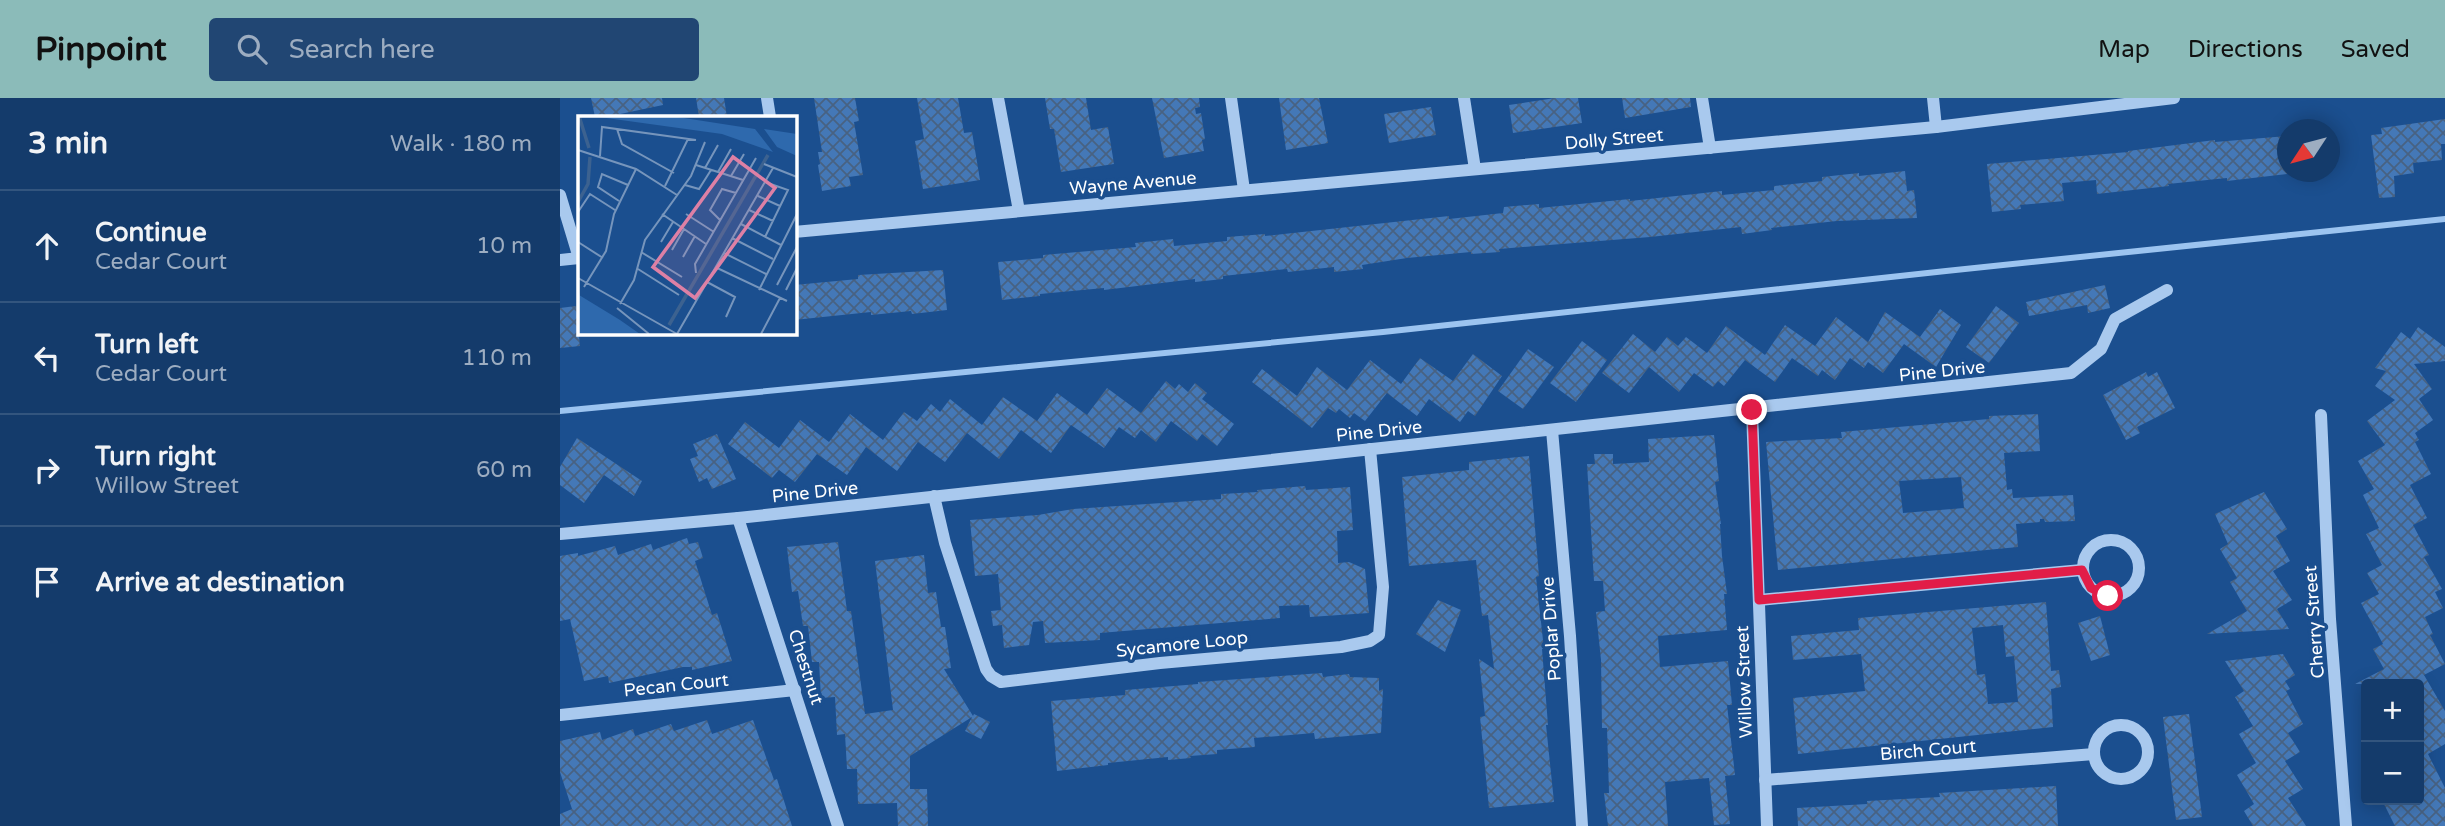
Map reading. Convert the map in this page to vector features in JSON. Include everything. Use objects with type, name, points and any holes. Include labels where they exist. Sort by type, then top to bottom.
[{"type":"street","points":[[767,98],[771,116]]},
{"type":"street","points":[[998,98],[1019,211]]},
{"type":"street","points":[[1231,98],[1244,190]]},
{"type":"street","points":[[1464,98],[1475,169]]},
{"type":"street","points":[[1702,98],[1710,148]]},
{"type":"street","points":[[1933,98],[1936,127],[2174,98]]},
{"type":"street","name":"Dolly Street","points":[[1475,169],[1936,127]]},
{"type":"street","name":"Wayne Avenue","points":[[796,232],[1475,169]]},
{"type":"street","points":[[560,195],[578,255]]},
{"type":"street","points":[[560,260],[578,258]]},
{"type":"street","name":"Pine Drive","points":[[560,534],[738,519],[2071,373],[2101,349],[2115,319],[2166,290]]},
{"type":"street","name":"Willow Street","points":[[1752,410],[1767,826]]},
{"type":"street","name":"Cherry Street","points":[[2321,415],[2330,618],[2346,826]]},
{"type":"street","name":"Poplar Drive","points":[[1552,430],[1570,636],[1582,826]]},
{"type":"street","name":"Sycamore Loop","points":[[934,496],[945,543],[986,669],[1001,682],[1160,663],[1341,647],[1370,641],[1379,635],[1383,587],[1370,449]]},
{"type":"street","name":"Chestnut","points":[[738,519],[838,826]]},
{"type":"street","points":[[2107,539],[2116,540],[2131,548],[2137,556],[2139,566],[2134,584],[2118,595],[2108,596],[2091,588],[2082,570],[2083,562],[2092,547],[2107,539]]},
{"type":"street","points":[[1759,600],[2082,570]]},
{"type":"street","name":"Pecan Court","points":[[560,715],[795,690]]},
{"type":"street","points":[[2121,724],[2138,730],[2144,737],[2148,754],[2141,770],[2134,776],[2117,779],[2101,770],[2094,754],[2098,737],[2112,726],[2121,724]]},
{"type":"street","name":"Birch Court","points":[[1765,780],[2094,754]]},
{"type":"building","points":[[591,98],[662,98],[663,105],[611,116],[595,116]]},
{"type":"building","points":[[696,98],[724,98],[727,116],[699,116]]},
{"type":"building","points":[[814,98],[855,98],[859,121],[854,122],[863,175],[849,177],[851,186],[822,191],[818,152],[822,152]]},
{"type":"building","points":[[917,98],[958,98],[964,133],[972,132],[980,180],[923,189],[915,141],[924,139]]},
{"type":"building","points":[[1045,98],[1086,98],[1091,130],[1108,127],[1114,164],[1061,172],[1054,129],[1050,129]]},
{"type":"building","points":[[1152,98],[1199,98],[1200,107],[1195,108],[1196,114],[1201,113],[1204,151],[1164,158]]},
{"type":"building","points":[[1279,98],[1319,98],[1328,143],[1286,150]]},
{"type":"building","points":[[1555,98],[1578,98],[1582,123],[1513,133],[1509,105]]},
{"type":"building","points":[[1622,98],[1690,98],[1691,107],[1625,118]]},
{"type":"building","points":[[1431,107],[1436,135],[1389,143],[1384,114]]},
{"type":"building","points":[[2445,119],[2445,144],[2441,144],[2442,160],[2413,163],[2414,173],[2394,176],[2395,197],[2379,198],[2371,135],[2382,134],[2381,128]]},
{"type":"building","points":[[2277,137],[2277,175],[2168,184],[2169,186],[2097,194],[2096,180],[2062,183],[2064,201],[2020,205],[2021,209],[1992,212],[1987,164]]},
{"type":"building","points":[[1905,171],[1907,191],[1914,190],[1917,218],[1837,221],[1742,234],[1741,227],[1499,249],[1500,252],[1407,258],[1362,265],[1363,269],[1334,272],[1334,267],[1288,272],[1287,269],[1223,276],[1223,279],[1195,282],[1195,279],[1002,300],[998,262],[1043,258],[1043,255],[1136,247],[1135,243],[1173,239],[1174,246],[1227,241],[1227,237],[1265,236],[1449,216],[1449,219],[1503,213],[1504,207],[1539,204],[1539,208],[1722,191],[1722,195],[1774,190],[1774,186],[1822,181],[1822,177]]},
{"type":"building","points":[[943,270],[947,310],[912,314],[911,311],[871,315],[871,312],[796,320],[796,285],[858,279],[858,275]]},
{"type":"building","points":[[2105,285],[2110,308],[2088,313],[2087,305],[2029,316],[2026,302]]},
{"type":"building","points":[[576,306],[580,346],[560,348],[560,308]]},
{"type":"building","points":[[1996,306],[2019,323],[1989,363],[1966,347]]},
{"type":"building","points":[[1940,309],[1961,325],[1936,367],[1904,344],[1883,373],[1868,362],[1864,368],[1850,358],[1835,380],[1822,370],[1818,376],[1792,358],[1775,382],[1745,360],[1724,386],[1718,381],[1713,387],[1694,373],[1679,392],[1649,367],[1629,393],[1602,373],[1633,334],[1655,352],[1667,337],[1678,346],[1686,337],[1707,353],[1726,326],[1765,355],[1785,325],[1815,346],[1836,317],[1868,342],[1885,312],[1920,337]]},
{"type":"building","points":[[2418,327],[2445,347],[2445,361],[2414,364],[2432,389],[2419,399],[2433,420],[2415,433],[2419,440],[2415,442],[2431,474],[2410,485],[2427,518],[2413,525],[2429,555],[2424,557],[2442,589],[2435,592],[2443,608],[2425,617],[2433,634],[2430,635],[2445,664],[2424,675],[2445,711],[2445,744],[2428,754],[2445,788],[2445,826],[2395,826],[2384,805],[2424,805],[2424,679],[2365,679],[2384,669],[2373,649],[2383,644],[2361,603],[2379,594],[2367,573],[2382,565],[2366,534],[2379,528],[2363,495],[2374,489],[2358,461],[2385,445],[2367,421],[2395,400],[2375,386],[2386,371],[2375,368],[2401,332],[2410,339]]},
{"type":"building","points":[[1582,341],[1607,360],[1576,402],[1550,383]]},
{"type":"building","points":[[1528,349],[1554,367],[1523,409],[1498,391]]},
{"type":"building","points":[[1473,354],[1502,376],[1475,416],[1468,411],[1460,422],[1429,399],[1417,416],[1387,393],[1365,421],[1354,413],[1350,418],[1339,409],[1336,413],[1328,408],[1312,428],[1252,382],[1262,369],[1297,396],[1317,367],[1347,390],[1370,360],[1401,384],[1420,358],[1453,381]]},
{"type":"building","points":[[2146,372],[2148,377],[2157,372],[2175,408],[2137,427],[2140,433],[2126,440],[2103,395]]},
{"type":"building","points":[[1166,381],[1175,389],[1179,384],[1188,392],[1195,383],[1207,393],[1202,399],[1234,424],[1217,446],[1202,434],[1197,441],[1171,421],[1156,442],[1141,430],[1135,438],[1119,427],[1104,448],[1071,425],[1051,453],[1021,430],[999,459],[967,433],[945,462],[918,442],[897,471],[866,447],[847,475],[817,454],[795,482],[779,470],[772,478],[728,444],[745,422],[779,448],[800,420],[829,442],[850,414],[883,440],[904,412],[917,421],[931,404],[940,412],[950,399],[982,425],[1003,397],[1037,421],[1057,393],[1087,415],[1107,388],[1141,413]]},
{"type":"building","points":[[2038,414],[2040,451],[2004,453],[2007,490],[2012,489],[2013,498],[2073,495],[2075,521],[2045,522],[2040,519],[2040,522],[2016,524],[2018,547],[1778,570],[1766,442],[1842,438],[1841,432],[1989,419],[1989,416]],"holes":[[[1961,477],[1964,508],[1903,513],[1899,481]]]},
{"type":"building","points":[[717,434],[736,479],[712,489],[707,478],[699,482],[690,459],[698,456],[693,444]]},
{"type":"building","points":[[1714,435],[1719,481],[1715,482],[1727,594],[1724,594],[1727,630],[1658,636],[1660,667],[1728,661],[1732,705],[1727,705],[1735,775],[1725,776],[1730,824],[1714,825],[1709,778],[1665,782],[1668,826],[1608,826],[1604,793],[1609,793],[1607,728],[1602,728],[1601,660],[1596,612],[1605,611],[1603,581],[1594,581],[1587,464],[1595,464],[1594,454],[1613,454],[1613,464],[1649,462],[1648,439]]},
{"type":"building","points":[[577,438],[642,481],[634,496],[604,475],[584,503],[560,485],[560,467]]},
{"type":"building","points":[[1529,456],[1539,576],[1536,577],[1544,649],[1546,725],[1554,802],[1489,808],[1480,717],[1485,716],[1479,659],[1494,669],[1488,615],[1482,616],[1476,560],[1409,566],[1402,477],[1469,470],[1469,462]]},
{"type":"building","points":[[1305,486],[1306,490],[1350,487],[1353,530],[1337,531],[1338,563],[1349,562],[1365,569],[1369,613],[1310,617],[1309,605],[1279,606],[1280,618],[1100,633],[1100,640],[1045,643],[1043,621],[1033,622],[1029,645],[1004,648],[1002,625],[993,626],[991,611],[1001,610],[998,574],[975,576],[970,520],[1038,515],[1073,509],[1221,499],[1221,494]]},
{"type":"building","points":[[2264,492],[2287,529],[2276,536],[2290,561],[2273,571],[2292,600],[2277,609],[2289,629],[2207,634],[2247,611],[2230,582],[2237,578],[2220,549],[2228,544],[2215,514]]},
{"type":"building","points":[[687,538],[689,544],[698,542],[703,558],[695,561],[712,615],[717,613],[732,661],[692,670],[692,667],[683,667],[609,683],[608,676],[584,681],[570,619],[560,621],[560,556],[578,553],[578,556],[615,546],[618,555],[651,544],[653,550]]},
{"type":"building","points":[[838,542],[847,611],[851,611],[865,714],[893,710],[875,561],[924,555],[928,593],[936,592],[941,627],[945,627],[951,668],[944,669],[973,716],[974,714],[990,722],[981,739],[965,731],[972,717],[910,756],[910,789],[927,789],[928,826],[898,826],[897,803],[858,804],[857,769],[847,769],[845,734],[837,735],[835,697],[821,698],[819,662],[812,662],[808,626],[803,626],[798,591],[792,592],[787,547]]},
{"type":"building","points":[[1438,600],[1461,610],[1445,652],[1416,634]]},
{"type":"building","points":[[2046,602],[2051,671],[2059,670],[2061,687],[2051,689],[2053,727],[1798,754],[1793,698],[1865,691],[1861,654],[1793,660],[1791,636],[1859,630],[1858,618]],"holes":[[[2003,625],[2006,657],[2014,656],[2018,702],[1988,704],[1985,674],[1977,675],[1972,628]]]},
{"type":"building","points":[[2100,616],[2110,655],[2091,661],[2078,623]]},
{"type":"building","points":[[2283,654],[2295,675],[2285,681],[2290,689],[2286,691],[2303,724],[2288,733],[2300,752],[2285,761],[2303,789],[2288,798],[2306,826],[2253,826],[2244,811],[2254,804],[2237,775],[2256,763],[2239,734],[2253,726],[2235,697],[2244,691],[2225,661]]},
{"type":"building","points":[[1322,673],[1323,677],[1349,674],[1350,677],[1379,678],[1379,691],[1383,689],[1381,733],[1315,739],[1314,733],[1254,738],[1255,747],[1217,750],[1217,754],[1108,763],[1057,771],[1051,701],[1125,695],[1125,690],[1198,682]]},
{"type":"building","points":[[2189,714],[2202,817],[2176,820],[2163,717]]},
{"type":"building","points":[[707,720],[712,734],[753,720],[774,780],[777,779],[792,826],[560,826],[560,814],[572,809],[560,772],[560,741],[600,732],[602,740],[633,729],[635,736],[671,724],[674,731]]},
{"type":"building","points":[[2056,786],[2058,826],[1798,826],[1797,808],[1940,797],[1939,793]]},
{"type":"waterway","points":[[560,411],[1383,332],[2445,219]]},
{"type":"route","points":[[1752,410],[1759,600],[2082,570],[2091,588],[2108,596]]}]
